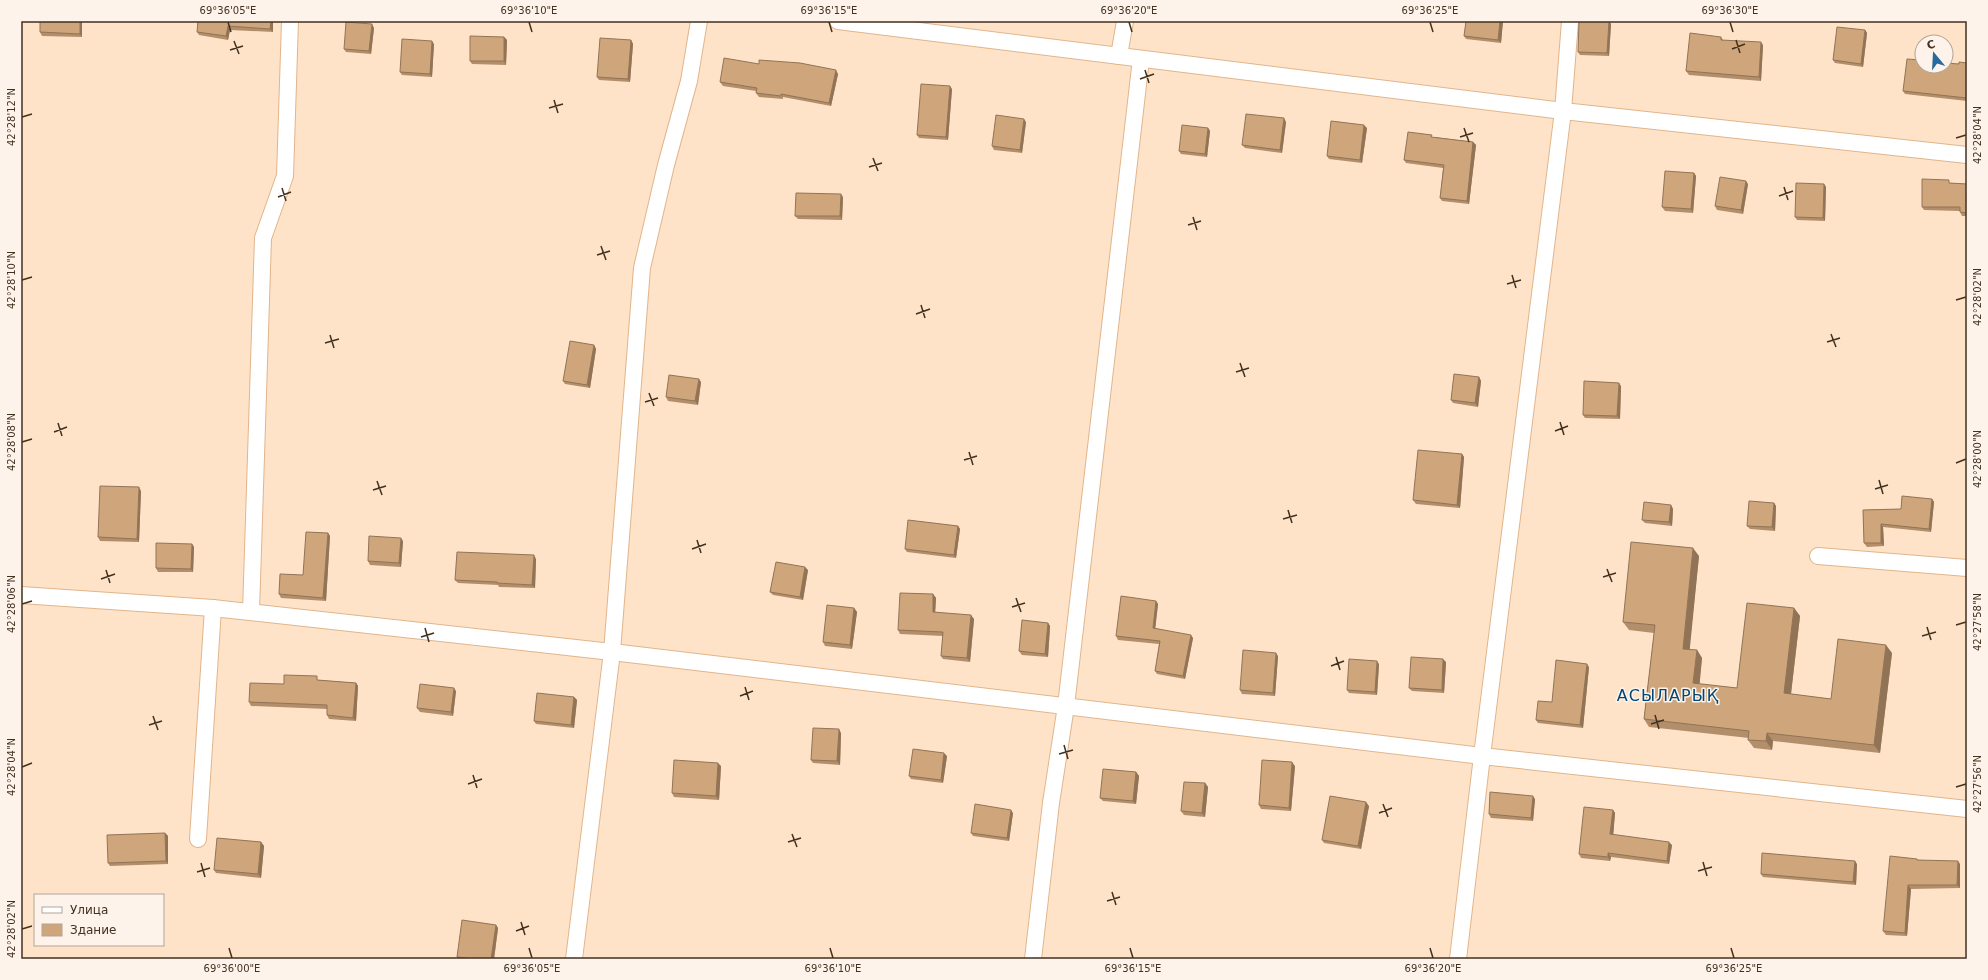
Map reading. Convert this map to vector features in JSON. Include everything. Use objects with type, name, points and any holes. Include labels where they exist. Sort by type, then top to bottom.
[{"type":"street","points":[[251,612],[263,238],[285,176],[290,21]]},
{"type":"street","points":[[574,959],[612,652],[642,268],[666,165],[689,81],[699,21]]},
{"type":"street","points":[[838,21],[1563,111],[1967,155]]},
{"type":"street","points":[[1119,56],[1125,21]]},
{"type":"street","points":[[1458,959],[1563,111],[1570,21]]},
{"type":"street","points":[[1033,959],[1051,803],[1066,706],[1140,59]]},
{"type":"street","points":[[1818,556],[1967,568]]},
{"type":"street","points":[[21,595],[251,612],[612,652],[1482,756],[1967,809]]},
{"type":"street","points":[[198,840],[213,608]]},
{"type":"building","points":[[40,21],[80,21],[80,34],[40,32]]},
{"type":"building","points":[[198,21],[271,21],[270,29],[228,26],[226,36],[197,32]]},
{"type":"building","points":[[1466,21],[1500,21],[1498,40],[1464,36]]},
{"type":"building","points":[[1579,21],[1609,21],[1607,53],[1578,52]]},
{"type":"building","points":[[346,22],[372,24],[369,51],[344,49]]},
{"type":"building","points":[[1837,27],[1865,30],[1861,64],[1833,60]]},
{"type":"building","points":[[1690,33],[1721,37],[1721,40],[1761,42],[1759,77],[1686,71]]},
{"type":"building","points":[[470,36],[504,37],[504,61],[470,61]]},
{"type":"building","points":[[600,38],[631,40],[628,79],[597,77]]},
{"type":"building","points":[[402,39],[432,41],[430,74],[400,72]]},
{"type":"building","points":[[724,58],[759,64],[759,60],[800,63],[836,70],[829,103],[781,94],[781,96],[756,93],[757,88],[720,82]]},
{"type":"building","points":[[1907,59],[1914,59],[1914,74],[1954,74],[1954,64],[1959,64],[1959,62],[1967,63],[1967,98],[1903,91]]},
{"type":"building","points":[[921,84],[950,86],[946,137],[917,135]]},
{"type":"building","points":[[1246,114],[1284,118],[1280,150],[1242,145]]},
{"type":"building","points":[[996,115],[1024,119],[1020,150],[992,146]]},
{"type":"building","points":[[1331,121],[1364,125],[1360,160],[1327,156]]},
{"type":"building","points":[[1182,125],[1208,128],[1205,154],[1179,151]]},
{"type":"building","points":[[1408,132],[1432,135],[1431,137],[1473,142],[1467,201],[1440,198],[1444,165],[1404,160]]},
{"type":"building","points":[[1665,171],[1694,173],[1691,209],[1662,207]]},
{"type":"building","points":[[1720,177],[1746,181],[1741,210],[1715,206]]},
{"type":"building","points":[[1922,179],[1949,180],[1949,183],[1967,184],[1967,213],[1960,212],[1960,207],[1922,207]]},
{"type":"building","points":[[1796,183],[1824,184],[1823,218],[1795,217]]},
{"type":"building","points":[[796,193],[841,194],[840,216],[795,216]]},
{"type":"building","points":[[570,341],[594,345],[587,385],[563,381]]},
{"type":"building","points":[[1454,374],[1479,377],[1475,403],[1451,400]]},
{"type":"building","points":[[669,375],[699,379],[695,401],[666,397]]},
{"type":"building","points":[[1584,381],[1619,383],[1617,416],[1583,415]]},
{"type":"building","points":[[1418,450],[1462,454],[1457,505],[1413,500]]},
{"type":"building","points":[[100,486],[139,487],[137,539],[98,537]]},
{"type":"building","points":[[1902,496],[1932,499],[1929,529],[1881,524],[1881,543],[1864,543],[1863,510],[1901,509]]},
{"type":"building","points":[[1749,501],[1774,503],[1772,527],[1747,526]]},
{"type":"building","points":[[1644,502],[1671,505],[1669,522],[1642,520]]},
{"type":"building","points":[[908,520],[958,526],[954,555],[905,549]]},
{"type":"building","points":[[306,532],[328,533],[323,598],[279,594],[280,574],[303,575]]},
{"type":"building","points":[[369,536],[401,538],[399,563],[368,561]]},
{"type":"building","points":[[1631,542],[1693,548],[1683,649],[1697,650],[1693,683],[1737,688],[1747,603],[1794,608],[1784,693],[1831,699],[1838,639],[1886,645],[1874,745],[1767,733],[1766,741],[1748,740],[1749,731],[1644,719],[1655,625],[1623,622]]},
{"type":"building","points":[[156,543],[192,544],[191,569],[156,568]]},
{"type":"building","points":[[457,552],[534,555],[532,585],[455,580]]},
{"type":"building","points":[[776,562],[805,567],[800,597],[770,592]]},
{"type":"building","points":[[900,593],[933,594],[933,612],[971,615],[967,658],[941,656],[943,632],[898,630]]},
{"type":"building","points":[[1121,596],[1156,601],[1153,628],[1191,635],[1183,676],[1155,671],[1160,641],[1116,636]]},
{"type":"building","points":[[827,605],[854,608],[850,645],[823,642]]},
{"type":"building","points":[[1022,620],[1048,623],[1045,654],[1019,651]]},
{"type":"building","points":[[1243,650],[1276,653],[1273,693],[1240,690]]},
{"type":"building","points":[[1411,657],[1443,659],[1442,690],[1409,688]]},
{"type":"building","points":[[1349,659],[1377,661],[1375,692],[1347,690]]},
{"type":"building","points":[[1556,660],[1587,664],[1580,725],[1536,720],[1538,701],[1552,702]]},
{"type":"building","points":[[284,675],[317,676],[317,680],[356,683],[353,718],[327,715],[327,705],[249,702],[250,683],[284,684]]},
{"type":"building","points":[[420,684],[454,688],[451,712],[417,708]]},
{"type":"building","points":[[537,693],[574,697],[571,725],[534,721]]},
{"type":"building","points":[[813,728],[839,729],[837,761],[811,760]]},
{"type":"building","points":[[913,749],[944,753],[941,780],[909,776]]},
{"type":"building","points":[[674,760],[718,763],[716,796],[672,793]]},
{"type":"building","points":[[1262,760],[1292,762],[1289,808],[1259,805]]},
{"type":"building","points":[[1103,769],[1136,772],[1133,801],[1100,798]]},
{"type":"building","points":[[1184,782],[1205,783],[1202,813],[1181,811]]},
{"type":"building","points":[[1490,792],[1533,796],[1531,818],[1489,814]]},
{"type":"building","points":[[1330,796],[1366,802],[1358,846],[1322,840]]},
{"type":"building","points":[[975,804],[1011,810],[1007,838],[971,833]]},
{"type":"building","points":[[1584,807],[1613,810],[1610,834],[1669,842],[1667,861],[1608,853],[1608,857],[1579,854]]},
{"type":"building","points":[[165,833],[166,861],[108,863],[107,835]]},
{"type":"building","points":[[217,838],[261,842],[258,874],[214,870]]},
{"type":"building","points":[[1762,853],[1855,861],[1853,882],[1761,874]]},
{"type":"building","points":[[1890,856],[1917,860],[1958,861],[1957,885],[1908,885],[1905,933],[1883,931]]},
{"type":"building","points":[[462,920],[496,925],[491,959],[457,957]]},
{"type":"district","name":"АСЫЛАРЫҚ","points":[[1668,695]]}]
